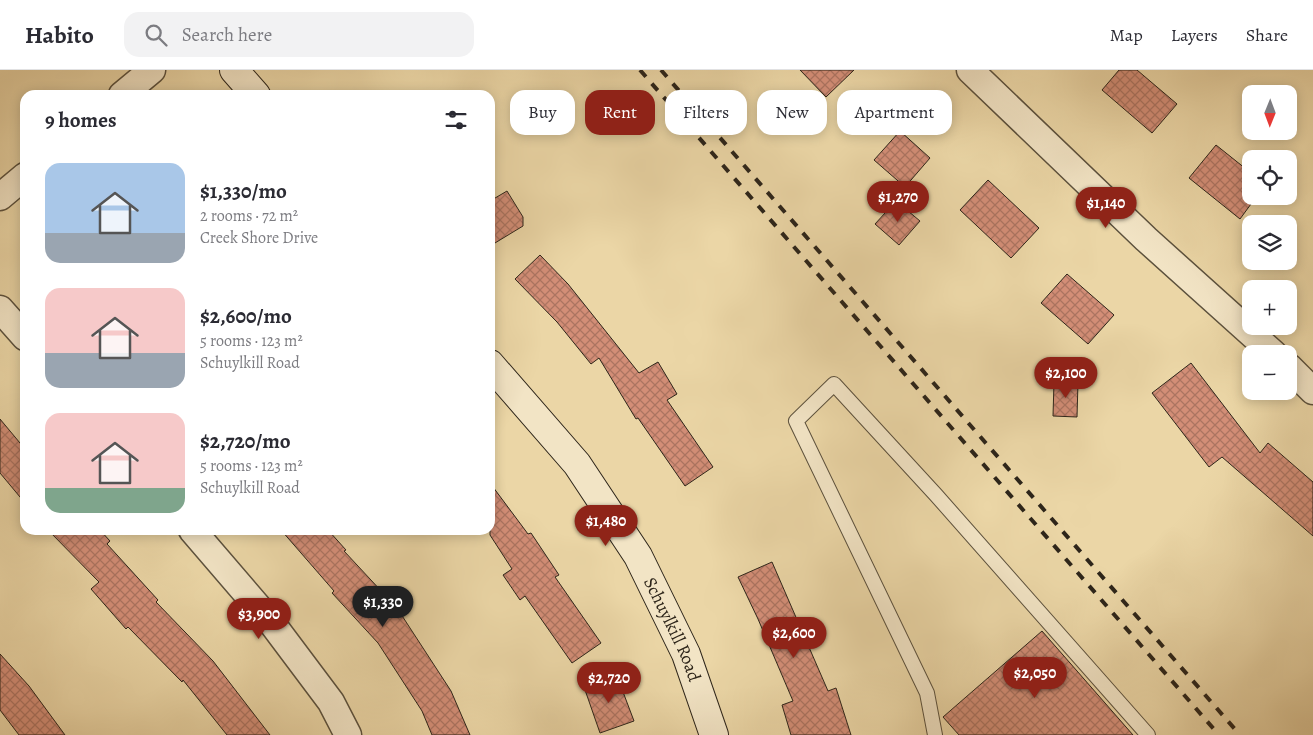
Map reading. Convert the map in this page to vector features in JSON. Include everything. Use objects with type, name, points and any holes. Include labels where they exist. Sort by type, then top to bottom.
[{"type":"street","points":[[128,90],[152,70]]},
{"type":"street","points":[[234,70],[252,90]]},
{"type":"street","points":[[970,70],[1146,239],[1264,345]]},
{"type":"street","points":[[0,197],[20,180]]},
{"type":"street","points":[[0,309],[20,332]]},
{"type":"street","name":"Schuylkill Road","points":[[495,370],[577,464],[638,556],[686,654],[714,735]]},
{"type":"street","points":[[1297,375],[1313,391]]},
{"type":"street","points":[[196,535],[272,622],[331,702],[348,735]]},
{"type":"lane","points":[[935,735],[927,693],[796,421],[834,384],[942,502],[1148,735]]},
{"type":"building","points":[[800,70],[854,70],[827,96],[827,90],[819,90]]},
{"type":"building","points":[[1119,70],[1137,70],[1177,104],[1152,133],[1102,90]]},
{"type":"building","points":[[896,135],[904,135],[930,158],[905,187],[874,160]]},
{"type":"building","points":[[1216,145],[1242,166],[1242,205],[1250,205],[1240,219],[1189,178]]},
{"type":"building","points":[[988,180],[1039,228],[1011,258],[960,210]]},
{"type":"building","points":[[507,191],[523,217],[523,226],[495,243],[495,198]]},
{"type":"building","points":[[896,201],[920,221],[899,245],[875,224]]},
{"type":"building","points":[[540,255],[568,284],[639,373],[658,362],[677,394],[667,400],[713,467],[685,486],[638,418],[636,419],[599,358],[591,364],[557,322],[515,279]]},
{"type":"building","points":[[1067,274],[1114,315],[1088,344],[1041,303]]},
{"type":"building","points":[[1191,363],[1260,453],[1268,443],[1313,482],[1313,536],[1222,457],[1209,467],[1152,393]]},
{"type":"building","points":[[1054,382],[1078,382],[1077,417],[1053,416]]},
{"type":"building","points":[[0,419],[20,443],[20,497],[0,473]]},
{"type":"building","points":[[495,490],[528,534],[531,533],[559,575],[555,577],[601,643],[572,663],[525,596],[520,600],[503,575],[512,569],[490,535],[495,535]]},
{"type":"building","points":[[53,535],[105,535],[110,541],[107,544],[158,600],[156,602],[213,661],[270,735],[227,735],[183,680],[182,682],[128,627],[126,629],[91,589],[99,582]]},
{"type":"building","points":[[285,535],[332,535],[346,550],[344,551],[397,608],[451,691],[470,735],[432,735],[422,711],[378,643],[332,593],[334,591]]},
{"type":"building","points":[[772,562],[828,691],[836,688],[851,735],[791,735],[782,705],[793,701],[738,577]]},
{"type":"building","points":[[1042,631],[1133,735],[959,735],[943,717]]},
{"type":"building","points":[[0,654],[29,686],[65,735],[19,735],[0,710]]},
{"type":"building","points":[[617,676],[634,721],[600,733],[584,687]]},
{"type":"railway","points":[[640,70],[1219,735]]},
{"type":"railway","points":[[661,70],[1240,735]]}]
